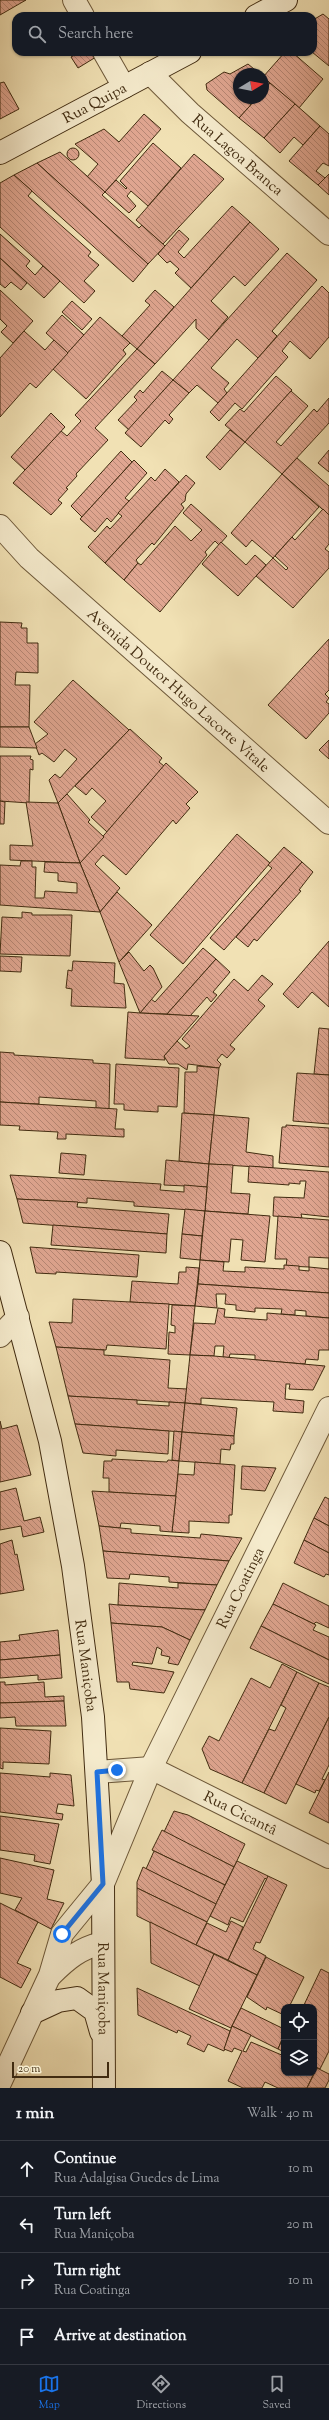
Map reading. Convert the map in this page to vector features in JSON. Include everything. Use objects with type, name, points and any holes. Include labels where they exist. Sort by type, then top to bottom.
[{"type":"street","points":[[74,0],[81,12]]},
{"type":"street","points":[[264,12],[286,0]]},
{"type":"street","points":[[106,56],[124,87]]},
{"type":"street","name":"Rua Quipa","points":[[0,153],[182,56]]},
{"type":"street","name":"Rua Lagoa Branca","points":[[150,73],[190,113],[329,234]]},
{"type":"street","name":"Avenida Doutor Hugo Lacorte Vitale","points":[[0,526],[29,558],[329,822]]},
{"type":"street","name":"Avenida Doutor Hugo Lacorte Vitale","points":[[0,547],[29,558]]},
{"type":"street","name":"Rua Maniçoba","points":[[0,1252],[50,1441],[73,1566],[93,1716],[103,1884],[104,2088]]},
{"type":"street","points":[[0,1336],[18,1317]]},
{"type":"street","name":"Rua Coatinga","points":[[103,1884],[151,1768],[329,1408]]},
{"type":"street","points":[[97,1772],[151,1768]]},
{"type":"street","name":"Rua Cicantâ","points":[[151,1768],[329,1857]]},
{"type":"street","points":[[0,2084],[50,1975],[62,1934],[103,1884]]},
{"type":"street","points":[[50,1975],[72,1955],[91,1946],[104,1944]]},
{"type":"street","points":[[32,2013],[58,2001],[77,1998],[95,2011],[104,2040]]},
{"type":"building","points":[[0,0],[26,0],[0,15]]},
{"type":"building","points":[[323,14],[329,19],[329,66],[317,56],[317,18]]},
{"type":"building","points":[[95,56],[96,57],[78,68],[71,57]]},
{"type":"building","points":[[281,56],[297,56],[323,79],[299,108],[269,82],[269,70]]},
{"type":"building","points":[[248,64],[253,68],[241,68]]},
{"type":"building","points":[[224,72],[230,74],[233,72],[233,104],[251,105],[239,118],[207,90],[206,84]]},
{"type":"building","points":[[4,82],[19,109],[0,119],[0,83]]},
{"type":"building","points":[[270,83],[295,104],[264,138],[239,118],[252,104],[269,104]]},
{"type":"building","points":[[295,104],[320,126],[303,145],[294,137],[280,153],[264,138]]},
{"type":"building","points":[[144,114],[161,129],[105,192],[87,177],[98,164],[75,144],[104,129],[119,142]]},
{"type":"building","points":[[320,126],[329,134],[329,166],[323,163],[316,171],[325,178],[318,185],[289,161]]},
{"type":"building","points":[[153,143],[181,168],[148,206],[131,191],[127,196],[136,206],[129,213],[105,192],[116,180],[126,189],[127,188],[120,181]]},
{"type":"building","points":[[71,148],[75,148],[79,154],[75,160],[71,160],[67,156],[67,152]]},
{"type":"building","points":[[60,152],[105,192],[102,195],[139,228],[142,225],[165,246],[148,264],[37,163]]},
{"type":"building","points":[[194,154],[224,179],[163,244],[136,220]]},
{"type":"building","points":[[37,163],[148,264],[133,282],[14,175]]},
{"type":"building","points":[[329,174],[329,195],[318,185]]},
{"type":"building","points":[[14,175],[32,191],[28,196],[91,252],[88,256],[99,265],[84,281],[95,291],[84,303],[0,227],[0,183]]},
{"type":"building","points":[[232,206],[250,222],[191,288],[175,273],[179,269],[170,261],[167,263],[158,254],[179,230],[189,239],[178,252],[184,258]]},
{"type":"building","points":[[250,222],[279,249],[245,286],[234,276],[211,301],[228,317],[209,340],[196,328],[196,319],[155,364],[137,349]]},
{"type":"building","points":[[0,234],[30,261],[26,266],[35,275],[43,266],[60,281],[44,298],[0,258]]},
{"type":"building","points":[[287,253],[317,280],[272,331],[277,336],[258,358],[237,339],[211,368],[229,383],[224,389],[227,393],[218,403],[197,385],[189,393],[173,380]]},
{"type":"building","points":[[0,258],[27,283],[21,290],[11,282],[5,288],[0,284]]},
{"type":"building","points":[[322,286],[329,293],[329,337],[310,359],[290,341],[282,351],[288,357],[242,409],[235,403],[219,421],[210,412]]},
{"type":"building","points":[[0,290],[33,321],[13,343],[1,332],[7,326],[0,319]]},
{"type":"building","points":[[155,290],[174,307],[137,349],[122,336],[150,305],[145,301]]},
{"type":"building","points":[[72,301],[92,319],[82,330],[62,312]]},
{"type":"building","points":[[62,315],[84,335],[68,353],[46,333]]},
{"type":"building","points":[[100,317],[130,343],[123,350],[126,354],[86,399],[53,369]]},
{"type":"building","points":[[24,331],[45,350],[54,340],[68,353],[36,388],[30,383],[0,417],[0,358]]},
{"type":"building","points":[[137,349],[155,364],[95,428],[108,440],[76,474],[77,476],[66,488],[68,489],[58,500],[62,503],[51,515],[13,483],[61,431],[67,436],[81,421],[75,415]]},
{"type":"building","points":[[162,371],[173,380],[129,430],[118,420],[137,400],[134,397],[140,390],[143,393]]},
{"type":"building","points":[[276,376],[292,390],[245,442],[225,425],[240,409],[244,412]]},
{"type":"building","points":[[173,380],[189,393],[169,415],[173,419],[169,424],[165,420],[141,447],[125,433]]},
{"type":"building","points":[[291,391],[308,406],[276,442],[281,446],[314,409],[317,412],[329,398],[329,423],[282,474],[245,442]]},
{"type":"building","points":[[51,413],[65,427],[25,470],[11,457]]},
{"type":"building","points":[[230,430],[245,442],[220,470],[206,457]]},
{"type":"building","points":[[329,450],[329,472],[318,463]]},
{"type":"building","points":[[121,451],[132,462],[82,517],[71,506]]},
{"type":"building","points":[[297,458],[329,486],[329,515],[282,474]]},
{"type":"building","points":[[134,460],[147,473],[125,498],[129,501],[111,522],[107,518],[95,532],[80,519]]},
{"type":"building","points":[[165,469],[179,482],[105,563],[88,547],[107,526],[110,529],[122,516],[118,513],[151,477],[155,481]]},
{"type":"building","points":[[282,474],[319,507],[273,558],[252,540],[246,547],[231,533]]},
{"type":"building","points":[[186,475],[195,483],[186,494],[185,501],[181,504],[184,508],[154,545],[152,543],[136,560],[138,563],[124,580],[105,563]]},
{"type":"building","points":[[191,504],[227,536],[219,545],[215,541],[205,552],[207,555],[160,612],[124,580],[138,563],[141,565],[175,526],[191,541],[202,530],[183,513]]},
{"type":"building","points":[[323,509],[329,515],[329,544],[325,549],[329,552],[329,568],[293,608],[256,576],[273,558],[286,570],[288,568],[275,556],[292,537],[295,540]]},
{"type":"building","points":[[221,542],[246,565],[255,555],[266,565],[238,596],[202,564]]},
{"type":"building","points":[[0,622],[22,623],[21,628],[27,628],[27,643],[38,643],[38,673],[16,672],[15,685],[30,685],[29,727],[0,727]]},
{"type":"building","points":[[329,639],[329,690],[325,694],[329,698],[326,702],[329,704],[329,713],[306,739],[268,705]]},
{"type":"building","points":[[73,680],[129,730],[58,803],[49,780],[55,774],[60,778],[77,759],[65,749],[54,762],[42,753],[39,755],[35,744],[48,734],[34,722]]},
{"type":"building","points":[[0,727],[29,727],[37,748],[0,747]]},
{"type":"building","points":[[130,729],[162,758],[159,762],[164,766],[107,832],[91,817],[106,801],[92,788],[86,795],[75,786]]},
{"type":"building","points":[[329,740],[329,759],[319,750]]},
{"type":"building","points":[[0,756],[31,756],[30,759],[33,760],[33,770],[30,769],[29,803],[0,801]]},
{"type":"building","points":[[166,763],[198,792],[186,804],[190,808],[176,824],[173,820],[126,875],[103,855],[95,864],[120,888],[100,912],[80,863]]},
{"type":"building","points":[[67,794],[90,820],[88,822],[104,837],[80,863],[58,803]]},
{"type":"building","points":[[0,801],[5,802],[4,824],[0,824]]},
{"type":"building","points":[[26,802],[58,803],[80,863],[10,860],[10,845],[33,846]]},
{"type":"building","points":[[237,834],[270,863],[183,964],[150,935]]},
{"type":"building","points":[[284,847],[302,862],[224,950],[210,938],[272,868],[268,865]]},
{"type":"building","points":[[21,861],[32,861],[32,867],[36,867],[35,898],[44,898],[45,891],[77,893],[77,883],[58,881],[58,873],[44,872],[45,862],[80,863],[100,912],[0,905],[0,865],[20,866]]},
{"type":"building","points":[[302,862],[313,872],[299,890],[301,891],[257,941],[254,939],[248,947],[236,937]]},
{"type":"building","points":[[117,892],[152,925],[119,962],[100,912]]},
{"type":"building","points":[[22,912],[32,913],[32,915],[72,915],[70,956],[0,954],[2,917],[22,918]]},
{"type":"building","points":[[329,941],[329,1007],[312,992],[298,1008],[283,994]]},
{"type":"building","points":[[203,948],[216,959],[167,1014],[140,1013],[151,999],[155,1002]]},
{"type":"building","points":[[129,952],[144,971],[150,965],[153,968],[162,987],[140,1013],[119,962]]},
{"type":"building","points":[[0,956],[22,957],[21,972],[0,971]]},
{"type":"building","points":[[216,959],[230,972],[213,992],[217,995],[211,1002],[207,997],[190,1016],[167,1014]]},
{"type":"building","points":[[73,961],[115,963],[114,983],[124,984],[126,1008],[71,1006],[72,989],[66,988],[68,970],[72,971]]},
{"type":"building","points":[[262,975],[273,984],[258,1000],[265,1006],[230,1045],[235,1049],[227,1058],[222,1054],[217,1060],[221,1064],[219,1068],[188,1064],[187,1070],[178,1064],[169,1064],[164,1056],[177,1041],[186,1049],[190,1046],[182,1039],[234,979],[248,991]]},
{"type":"building","points":[[128,1012],[199,1016],[164,1056],[165,1060],[125,1058]]},
{"type":"building","points":[[319,1028],[329,1029],[329,1075],[314,1074]]},
{"type":"building","points":[[0,1052],[14,1053],[14,1055],[93,1060],[93,1063],[110,1064],[109,1109],[96,1108],[96,1101],[39,1097],[39,1104],[0,1102]]},
{"type":"building","points":[[116,1064],[179,1068],[177,1107],[158,1106],[158,1112],[124,1110],[124,1104],[114,1104]]},
{"type":"building","points":[[197,1066],[219,1068],[214,1115],[184,1113],[185,1072],[197,1072]]},
{"type":"building","points":[[297,1073],[329,1075],[329,1124],[293,1121]]},
{"type":"building","points":[[0,1102],[117,1109],[115,1129],[124,1129],[124,1137],[66,1134],[66,1139],[57,1139],[58,1132],[19,1130],[20,1126],[0,1125]]},
{"type":"building","points":[[182,1113],[214,1115],[209,1164],[179,1161]]},
{"type":"building","points":[[214,1115],[249,1118],[246,1152],[273,1156],[273,1168],[209,1164]]},
{"type":"building","points":[[286,1125],[329,1128],[329,1167],[279,1163],[282,1127],[286,1127]]},
{"type":"building","points":[[61,1153],[86,1155],[84,1175],[59,1173]]},
{"type":"building","points":[[166,1160],[209,1164],[207,1187],[164,1185]]},
{"type":"building","points":[[209,1164],[233,1165],[231,1193],[250,1194],[248,1214],[205,1211]]},
{"type":"building","points":[[249,1166],[329,1172],[329,1217],[301,1214],[302,1218],[273,1216],[274,1197],[304,1198],[306,1181],[300,1181],[300,1184],[289,1183],[289,1185],[248,1182]]},
{"type":"building","points":[[10,1175],[161,1184],[160,1190],[184,1192],[184,1185],[207,1187],[205,1211],[134,1206],[134,1202],[87,1198],[87,1203],[17,1199]]},
{"type":"building","points":[[17,1199],[78,1202],[77,1207],[169,1214],[167,1234],[23,1223]]},
{"type":"building","points":[[185,1209],[205,1211],[202,1236],[182,1234]]},
{"type":"building","points":[[205,1211],[270,1216],[265,1262],[241,1260],[243,1240],[231,1239],[229,1262],[200,1260]]},
{"type":"building","points":[[278,1216],[329,1220],[329,1258],[309,1257],[309,1267],[286,1266],[287,1259],[275,1259]]},
{"type":"building","points":[[53,1225],[167,1234],[166,1253],[51,1245]]},
{"type":"building","points":[[182,1234],[202,1236],[200,1260],[180,1258]]},
{"type":"building","points":[[30,1247],[139,1255],[137,1277],[56,1272],[56,1274],[36,1273]]},
{"type":"building","points":[[200,1260],[224,1262],[223,1271],[245,1272],[245,1267],[284,1269],[284,1265],[299,1266],[299,1270],[309,1271],[309,1267],[329,1269],[329,1293],[198,1284]]},
{"type":"building","points":[[186,1267],[199,1268],[195,1306],[130,1302],[132,1281],[178,1284],[179,1272],[186,1272]]},
{"type":"building","points":[[198,1284],[329,1293],[329,1318],[306,1316],[306,1311],[295,1310],[295,1315],[281,1314],[282,1309],[255,1308],[255,1312],[236,1310],[236,1305],[225,1304],[226,1294],[216,1294],[217,1308],[195,1306]]},
{"type":"building","points":[[73,1299],[169,1304],[166,1349],[107,1345],[106,1350],[56,1347],[49,1322],[72,1323]]},
{"type":"building","points":[[172,1305],[195,1306],[190,1355],[168,1354],[169,1332],[175,1333],[175,1326],[171,1325]]},
{"type":"building","points":[[218,1308],[225,1309],[224,1317],[267,1320],[267,1313],[329,1318],[329,1350],[319,1350],[318,1360],[306,1359],[305,1364],[255,1360],[255,1355],[230,1354],[229,1358],[223,1357],[224,1346],[215,1346],[214,1356],[190,1355],[194,1323],[215,1324]]},
{"type":"building","points":[[56,1347],[104,1350],[104,1355],[170,1360],[168,1388],[187,1389],[185,1403],[68,1396]]},
{"type":"building","points":[[190,1355],[325,1366],[313,1390],[289,1389],[290,1384],[286,1384],[285,1399],[304,1401],[303,1413],[273,1411],[274,1402],[201,1398],[201,1404],[185,1403]]},
{"type":"building","points":[[68,1396],[137,1400],[137,1404],[169,1406],[169,1402],[185,1403],[182,1432],[75,1424]]},
{"type":"building","points":[[185,1403],[237,1408],[234,1436],[182,1432]]},
{"type":"building","points":[[0,1421],[2,1429],[17,1425],[31,1475],[0,1482]]},
{"type":"building","points":[[75,1424],[169,1431],[168,1454],[116,1450],[116,1456],[83,1453]]},
{"type":"building","points":[[174,1431],[182,1432],[179,1461],[172,1460]]},
{"type":"building","points":[[182,1432],[234,1436],[234,1444],[231,1444],[230,1450],[221,1449],[220,1464],[179,1461]]},
{"type":"building","points":[[112,1459],[167,1462],[168,1460],[179,1461],[176,1496],[109,1492],[109,1478],[103,1478],[104,1461],[112,1461]]},
{"type":"building","points":[[195,1462],[235,1465],[232,1515],[229,1515],[229,1523],[189,1521],[189,1533],[172,1532],[178,1474],[194,1475]]},
{"type":"building","points":[[242,1466],[276,1468],[265,1491],[241,1489]]},
{"type":"building","points":[[16,1488],[24,1521],[40,1517],[44,1532],[23,1537],[21,1526],[0,1530],[0,1492]]},
{"type":"building","points":[[92,1491],[176,1496],[172,1532],[160,1531],[160,1526],[121,1523],[120,1528],[99,1526]]},
{"type":"building","points":[[325,1497],[329,1499],[329,1526],[314,1518]]},
{"type":"building","points":[[314,1518],[329,1526],[329,1553],[304,1540]]},
{"type":"building","points":[[99,1526],[131,1529],[131,1533],[200,1538],[201,1534],[242,1538],[229,1561],[103,1551]]},
{"type":"building","points":[[12,1540],[15,1555],[17,1554],[24,1590],[0,1594],[0,1544]]},
{"type":"building","points":[[304,1540],[329,1553],[329,1575],[326,1574],[324,1577],[294,1563]]},
{"type":"building","points":[[103,1551],[229,1561],[217,1585],[169,1582],[169,1577],[130,1574],[129,1579],[107,1578]]},
{"type":"building","points":[[119,1583],[178,1588],[178,1583],[217,1585],[205,1610],[118,1605]]},
{"type":"building","points":[[283,1583],[329,1606],[329,1628],[316,1622],[314,1624],[273,1604]]},
{"type":"building","points":[[109,1604],[205,1610],[190,1640],[162,1627],[111,1623]]},
{"type":"building","points":[[273,1604],[316,1625],[313,1630],[329,1637],[329,1660],[261,1626]]},
{"type":"building","points":[[111,1623],[162,1627],[190,1640],[178,1665],[168,1663],[170,1657],[161,1655],[162,1650],[157,1647],[152,1664],[133,1662],[132,1665],[174,1672],[164,1693],[130,1689],[129,1682],[117,1682]]},
{"type":"building","points":[[261,1626],[329,1660],[329,1684],[250,1648]]},
{"type":"building","points":[[58,1630],[60,1655],[0,1660],[0,1642],[20,1640],[19,1635]]},
{"type":"building","points":[[60,1655],[62,1678],[38,1680],[38,1675],[0,1678],[0,1660]]},
{"type":"building","points":[[282,1664],[297,1672],[242,1783],[210,1769],[202,1749],[209,1736],[219,1741],[251,1678],[270,1688]]},
{"type":"building","points":[[297,1672],[319,1683],[264,1793],[242,1783],[269,1729],[275,1731],[286,1708],[281,1705]]},
{"type":"building","points":[[0,1682],[5,1682],[5,1685],[44,1682],[45,1697],[64,1696],[64,1701],[0,1703]]},
{"type":"building","points":[[319,1683],[329,1687],[329,1717],[286,1804],[264,1793]]},
{"type":"building","points":[[64,1701],[66,1726],[16,1726],[15,1717],[0,1718],[0,1703]]},
{"type":"building","points":[[329,1717],[329,1765],[322,1779],[325,1780],[319,1791],[316,1790],[315,1793],[296,1784]]},
{"type":"building","points":[[0,1728],[51,1731],[49,1764],[3,1762],[3,1769],[0,1768]]},
{"type":"building","points":[[329,1772],[329,1823],[309,1813]]},
{"type":"building","points":[[0,1773],[50,1777],[50,1773],[71,1775],[74,1806],[58,1804],[56,1813],[63,1814],[62,1820],[0,1812]]},
{"type":"building","points":[[174,1811],[188,1815],[245,1844],[234,1867],[164,1832]]},
{"type":"building","points":[[0,1816],[59,1824],[50,1864],[34,1861],[35,1855],[0,1850]]},
{"type":"building","points":[[162,1830],[234,1867],[225,1885],[152,1850]]},
{"type":"building","points":[[154,1851],[225,1885],[216,1904],[146,1869]]},
{"type":"building","points":[[0,1858],[54,1870],[47,1899],[64,1903],[51,1929],[15,1910],[22,1898],[0,1893]]},
{"type":"building","points":[[237,1861],[268,1876],[267,1880],[265,1878],[243,1922],[231,1917],[228,1925],[210,1916]]},
{"type":"building","points":[[143,1867],[216,1904],[207,1922],[137,1888],[137,1882]]},
{"type":"building","points":[[268,1876],[287,1885],[260,1943],[256,1942],[253,1949],[266,1956],[257,1975],[228,1960]]},
{"type":"building","points":[[137,1888],[207,1922],[196,1945],[137,1916]]},
{"type":"building","points":[[0,1903],[38,1922],[17,1963],[31,1969],[21,1988],[0,1977]]},
{"type":"building","points":[[231,1921],[243,1927],[228,1960],[196,1945],[207,1923],[226,1932]]},
{"type":"building","points":[[150,1922],[214,1954],[200,1986],[151,1963]]},
{"type":"building","points":[[214,1954],[257,1975],[231,2028],[189,2009]]},
{"type":"building","points":[[266,1957],[304,1977],[290,2004],[281,2004],[281,2014],[267,2007],[266,2010],[247,1997]]},
{"type":"building","points":[[321,1969],[329,1973],[329,2051],[320,2069],[317,2068],[317,2004],[304,2004]]},
{"type":"building","points":[[137,1988],[230,2031],[224,2051],[208,2044],[204,2052],[187,2044],[191,2036],[178,2030],[177,2033],[138,2015]]},
{"type":"building","points":[[241,2008],[281,2028],[281,2042],[278,2049],[232,2026]]},
{"type":"building","points":[[232,2026],[251,2035],[243,2051],[246,2052],[251,2042],[281,2055],[281,2076],[313,2076],[307,2088],[278,2088],[265,2082],[262,2088],[243,2088],[228,2081],[242,2051],[234,2048],[232,2052],[224,2049]]},
{"type":"building","points":[[281,2042],[281,2050],[278,2049]]},
{"type":"building","points":[[317,2068],[329,2074],[329,2080],[325,2088],[307,2088],[313,2076],[317,2076]]},
{"type":"route","points":[[62,1934],[103,1884],[97,1772],[117,1770]]}]
